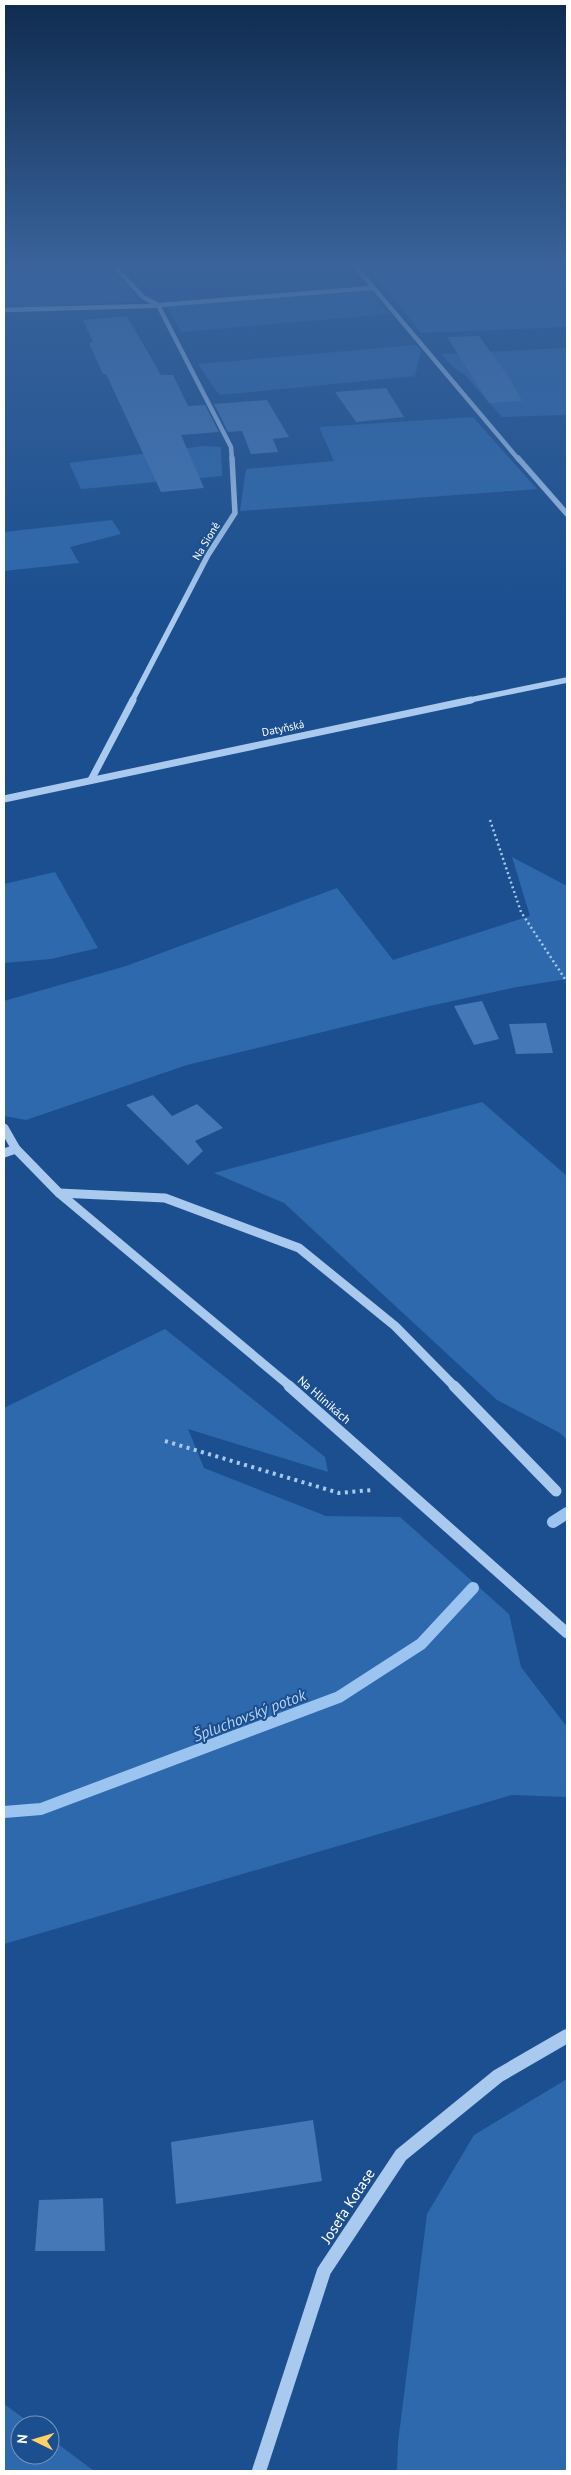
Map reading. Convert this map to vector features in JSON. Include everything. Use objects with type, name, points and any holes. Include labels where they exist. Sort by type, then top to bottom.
[{"type":"street","name":"Na Sioně","points":[[91,780],[208,556],[235,512],[231,446],[198,382]]},
{"type":"street","points":[[454,382],[567,514]]},
{"type":"street","name":"Datyňská","points":[[4,799],[567,680]]},
{"type":"street","name":"Na Hlinikách","points":[[4,1128],[16,1149],[59,1192],[315,1408],[567,1634]]},
{"type":"street","points":[[4,1153],[16,1149]]},
{"type":"street","points":[[59,1192],[165,1198],[299,1248],[395,1326],[556,1491]]},
{"type":"street","name":"Josefa Kotase","points":[[259,2471],[324,2271],[401,2155],[498,2076],[567,2036]]},
{"type":"path","points":[[490,820],[520,912],[567,982]]},
{"type":"path","points":[[164,1441],[339,1493],[405,1488]]},
{"type":"shaded area","points":[[211,382],[349,382],[221,395]]},
{"type":"shaded area","points":[[472,382],[567,382],[567,415],[502,417]]},
{"type":"shaded area","points":[[473,417],[537,489],[240,511],[246,469],[334,461],[319,427]]},
{"type":"shaded area","points":[[204,446],[221,447],[222,476],[81,489],[69,463]]},
{"type":"shaded area","points":[[112,520],[121,534],[70,547],[79,563],[4,571],[4,532]]},
{"type":"shaded area","points":[[512,857],[567,886],[567,979],[517,987],[425,1007],[187,1065],[26,1120],[4,1116],[4,1001],[126,966],[337,888],[393,960],[530,916]]},
{"type":"shaded area","points":[[55,872],[98,948],[51,959],[4,963],[4,884]]},
{"type":"shaded area","points":[[482,1102],[567,1176],[567,1440],[560,1433],[497,1400],[284,1203],[214,1173]]},
{"type":"shaded area","points":[[165,1329],[325,1457],[328,1472],[188,1429],[204,1468],[326,1516],[400,1517],[509,1614],[521,1667],[567,1727],[567,1797],[512,1795],[4,1944],[4,1408]]},
{"type":"shaded area","points":[[567,2079],[567,2471],[397,2471],[398,2442],[427,2214],[474,2135]]},
{"type":"shaded area","points":[[4,2404],[19,2415],[10,2415],[10,2465],[60,2465],[60,2446],[94,2471],[4,2471]]},
{"type":"building","points":[[110,382],[177,382],[188,406],[205,405],[219,432],[181,435],[204,488],[161,492]]},
{"type":"building","points":[[476,382],[512,382],[522,401],[489,403]]},
{"type":"building","points":[[386,388],[404,417],[356,422],[335,392]]},
{"type":"building","points":[[267,400],[289,437],[273,439],[278,452],[251,454],[242,431],[228,432],[214,404]]},
{"type":"building","points":[[482,1001],[499,1039],[474,1045],[454,1006]]},
{"type":"building","points":[[546,1023],[553,1053],[516,1054],[509,1024]]},
{"type":"building","points":[[153,1095],[172,1116],[197,1104],[223,1128],[195,1141],[203,1151],[188,1165],[126,1105]]},
{"type":"building","points":[[313,2120],[322,2181],[176,2204],[171,2142]]},
{"type":"building","points":[[103,2198],[105,2251],[35,2251],[39,2200]]},
{"type":"waterway","name":"Špluchovský potok","points":[[553,1522],[567,1513]]},
{"type":"waterway","name":"Špluchovský potok","points":[[4,1812],[41,1809],[339,1697],[421,1644],[473,1588]]}]
